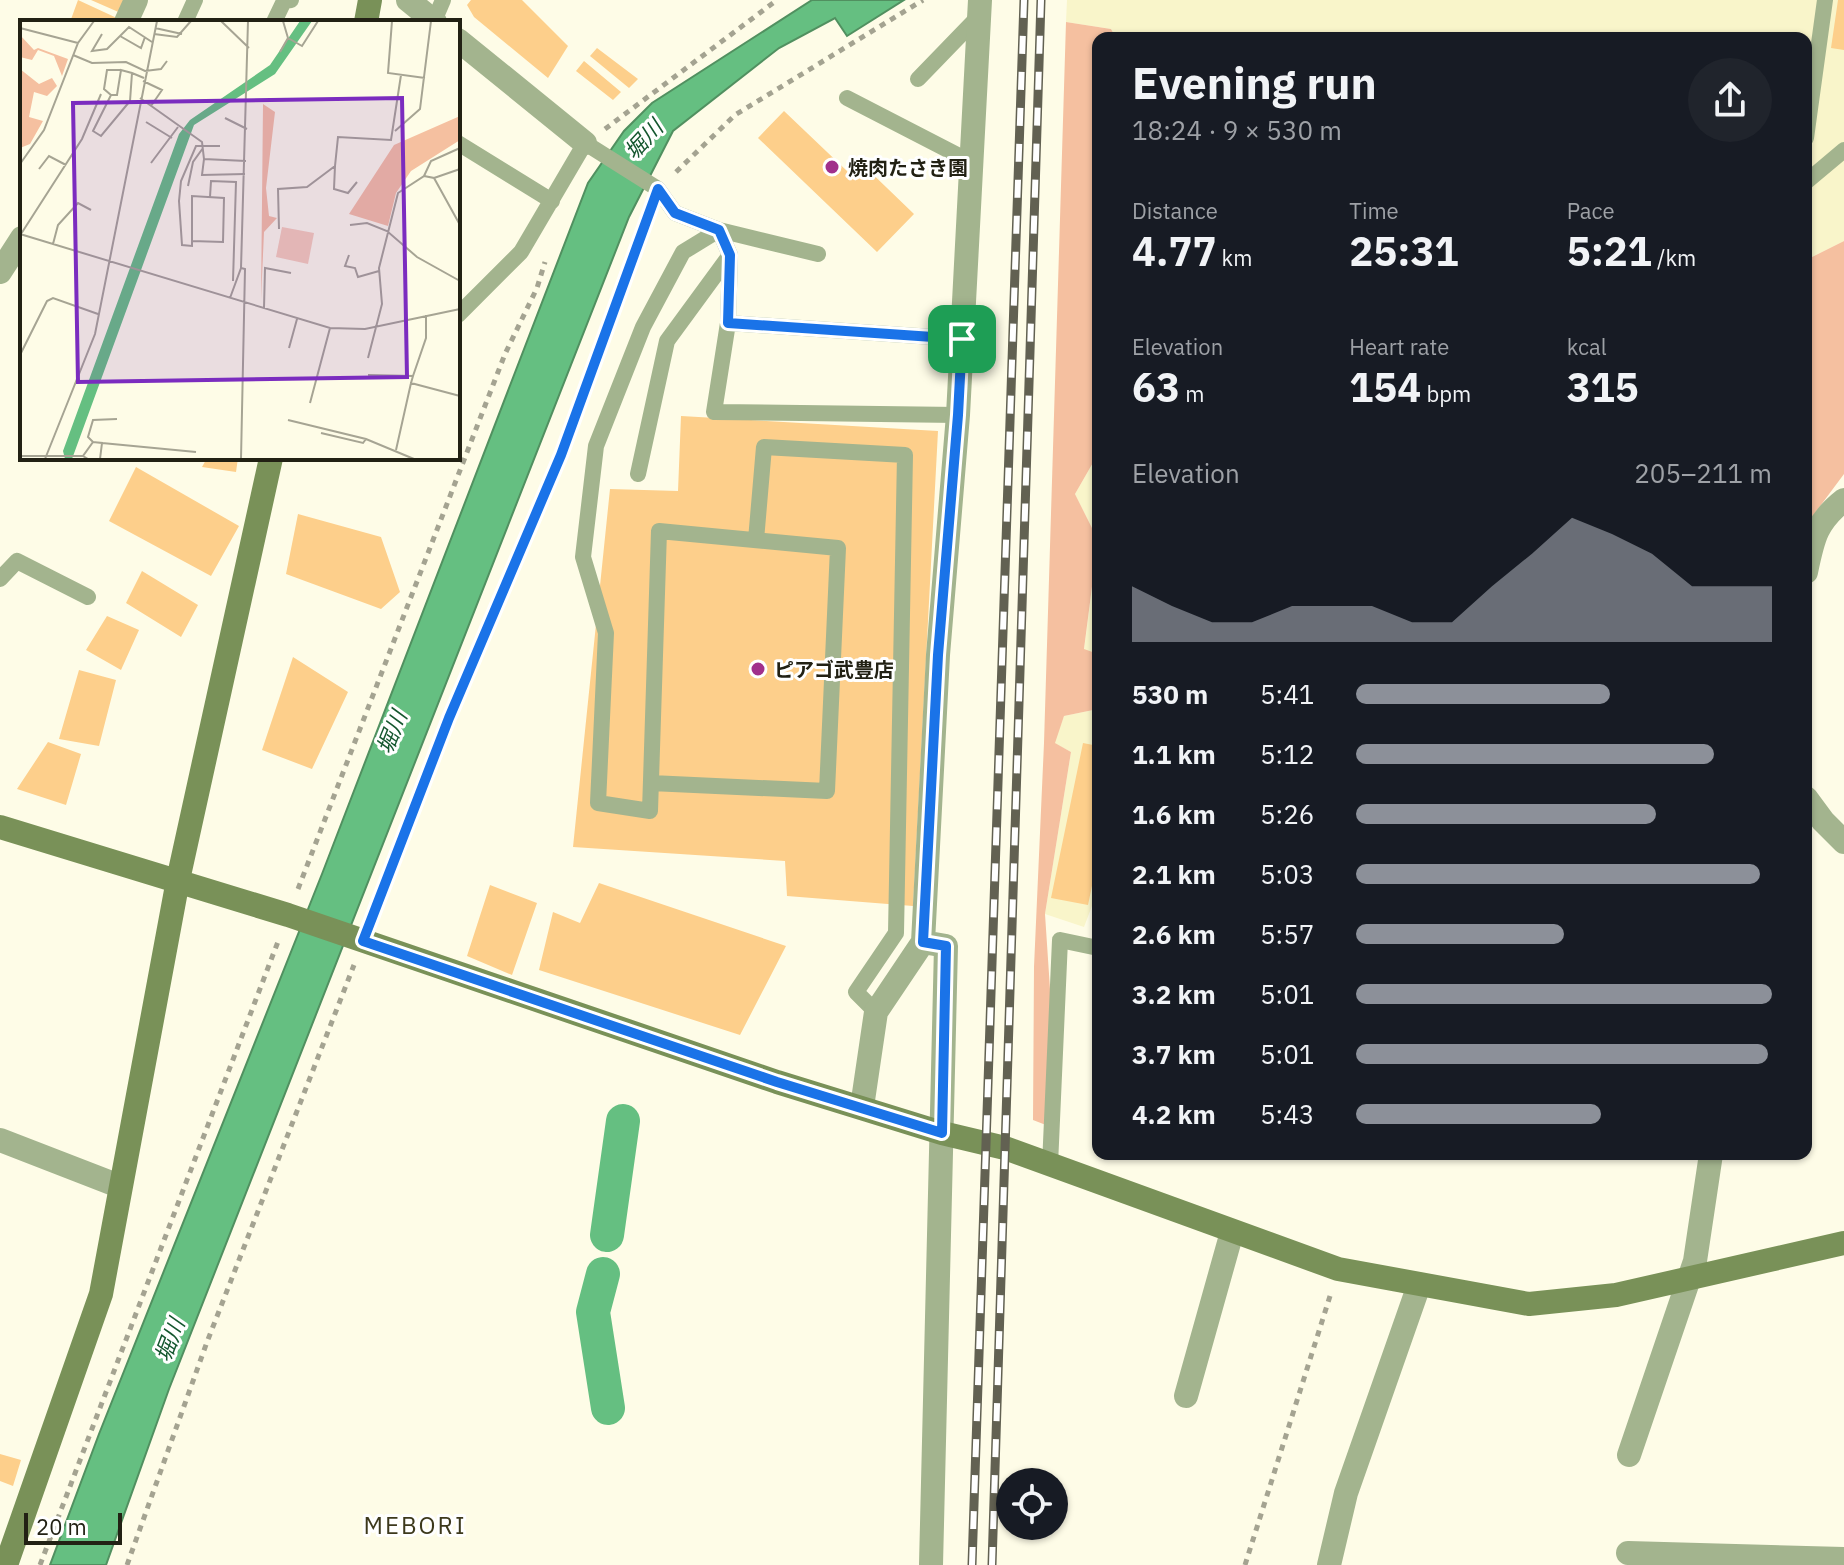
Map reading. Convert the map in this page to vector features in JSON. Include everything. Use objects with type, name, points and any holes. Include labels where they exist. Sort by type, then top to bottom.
[{"type":"street","points":[[127,20],[136,0]]},
{"type":"street","points":[[366,20],[370,0]]},
{"type":"street","points":[[408,0],[437,14]]},
{"type":"street","points":[[862,1107],[876,1012],[923,942],[938,655],[958,415],[980,8]]},
{"type":"street","points":[[460,42],[585,143]]},
{"type":"street","points":[[0,272],[20,241]]},
{"type":"street","points":[[6,1565],[101,1294],[178,880],[271,460]]},
{"type":"street","points":[[1812,544],[1814,534],[1828,513],[1844,500]]},
{"type":"street","points":[[1812,806],[1844,842]]},
{"type":"street","points":[[0,827],[288,915],[777,1082],[942,1133],[1005,1148],[1338,1269],[1529,1304],[1616,1295],[1844,1243]]},
{"type":"street","points":[[923,942],[946,946],[931,1565]]},
{"type":"street","points":[[0,1140],[119,1186]]},
{"type":"street","points":[[1629,1455],[1695,1261],[1710,1160]]},
{"type":"street","points":[[1186,1396],[1232,1232]]},
{"type":"street","points":[[1329,1565],[1346,1493],[1419,1285]]},
{"type":"street","points":[[1628,1553],[1844,1559]]},
{"type":"lane","points":[[186,20],[195,0]]},
{"type":"lane","points":[[275,20],[284,1],[291,0]]},
{"type":"lane","points":[[1812,94],[1825,0]]},
{"type":"lane","points":[[918,79],[980,8]]},
{"type":"lane","points":[[847,98],[973,163]]},
{"type":"lane","points":[[460,313],[521,252],[585,143],[658,189],[675,213],[719,230],[818,254]]},
{"type":"lane","points":[[460,144],[552,201]]},
{"type":"lane","points":[[1812,177],[1844,150]]},
{"type":"lane","points":[[719,230],[730,255],[728,323],[714,412],[958,415]]},
{"type":"lane","points":[[651,783],[827,791],[838,548],[659,531],[650,811],[598,803],[606,633],[583,557],[596,446],[643,327],[683,252],[719,230]]},
{"type":"lane","points":[[638,474],[667,341],[730,255]]},
{"type":"lane","points":[[728,323],[962,339]]},
{"type":"lane","points":[[756,540],[764,447],[905,455],[896,933],[856,992],[876,1012]]},
{"type":"lane","points":[[0,579],[17,561],[88,597]]},
{"type":"lane","points":[[1050,1165],[1060,940],[1092,947]]},
{"type":"path","points":[[585,143],[777,0]]},
{"type":"path","points":[[127,1565],[207,1342],[449,718],[561,455],[658,189],[735,115],[923,0]]},
{"type":"path","points":[[40,1565],[505,354],[537,288],[547,259]]},
{"type":"path","points":[[1245,1565],[1338,1269]]},
{"type":"shaded area","points":[[1067,0],[1844,0],[1844,241],[1812,257],[1812,32],[1113,32],[1111,29],[1066,22]]},
{"type":"shaded area","points":[[1066,22],[1111,29],[1113,32],[1092,32],[1092,464],[1075,494],[1092,528],[1092,587],[1084,649],[1092,652],[1092,710],[1064,716],[1055,743],[1071,752],[1045,914],[1056,1079],[1051,1127],[1033,1120],[1034,967],[1044,743]]},
{"type":"shaded area","points":[[1844,241],[1844,474],[1812,517],[1812,257]]},
{"type":"shaded area","points":[[1092,464],[1092,528],[1075,494]]},
{"type":"shaded area","points":[[1092,587],[1092,652],[1084,650]]},
{"type":"shaded area","points":[[1092,710],[1092,906],[1084,927],[1045,914],[1071,752],[1054,743],[1064,716]]},
{"type":"water","name":"堀川","points":[[812,0],[904,0],[847,36],[835,18],[779,48],[673,131],[629,217],[169,1389],[106,1565],[50,1565],[322,874],[588,183],[624,131],[652,103]]},
{"type":"building","points":[[78,0],[119,19],[119,20],[71,20]]},
{"type":"building","points":[[91,0],[129,0],[123,14]]},
{"type":"building","points":[[471,0],[522,0],[568,46],[548,78],[474,17],[467,5]]},
{"type":"building","points":[[1838,0],[1844,0],[1844,50],[1831,48]]},
{"type":"building","points":[[597,48],[638,79],[629,88],[590,56]]},
{"type":"building","points":[[584,61],[621,92],[613,100],[576,71]]},
{"type":"building","points":[[784,111],[848,172],[859,161],[914,214],[877,252],[758,138]]},
{"type":"building","name":"ピアゴ武豊店","points":[[681,416],[938,431],[913,906],[787,896],[785,861],[573,847],[610,489],[678,491]]},
{"type":"building","points":[[206,460],[238,460],[236,472],[202,467]]},
{"type":"building","points":[[136,467],[239,526],[211,576],[109,521]]},
{"type":"building","points":[[298,514],[381,537],[400,592],[381,609],[286,574]]},
{"type":"building","points":[[142,571],[198,605],[181,637],[126,603]]},
{"type":"building","points":[[107,616],[139,630],[121,670],[86,650]]},
{"type":"building","points":[[293,657],[348,692],[312,769],[262,750]]},
{"type":"building","points":[[79,670],[116,680],[99,746],[59,739]]},
{"type":"building","points":[[48,742],[81,754],[66,805],[17,789]]},
{"type":"building","points":[[1083,743],[1092,745],[1092,886],[1088,905],[1051,898]]},
{"type":"building","points":[[599,883],[786,946],[740,1035],[539,970],[553,912],[580,923]]},
{"type":"building","points":[[490,885],[537,903],[512,975],[467,956]]},
{"type":"building","points":[[0,1454],[21,1460],[13,1486],[0,1481]]},
{"type":"waterway","points":[[607,1235],[623,1121]]},
{"type":"waterway","points":[[603,1274],[593,1312],[608,1408]]},
{"type":"railway","points":[[972,1565],[1024,0]]},
{"type":"railway","points":[[992,1565],[1041,0]]},
{"type":"place","name":"焼肉たさき園","points":[[832,167]]},
{"type":"place","name":"ピアゴ武豊店","points":[[758,669]]},
{"type":"district","name":"MEBORI","points":[[415,1525]]},
{"type":"route","points":[[658,189],[675,213],[719,230],[730,255],[728,323],[962,339],[938,655],[923,942],[946,946],[942,1133],[777,1082],[363,941],[449,718],[561,455],[658,189]]}]
